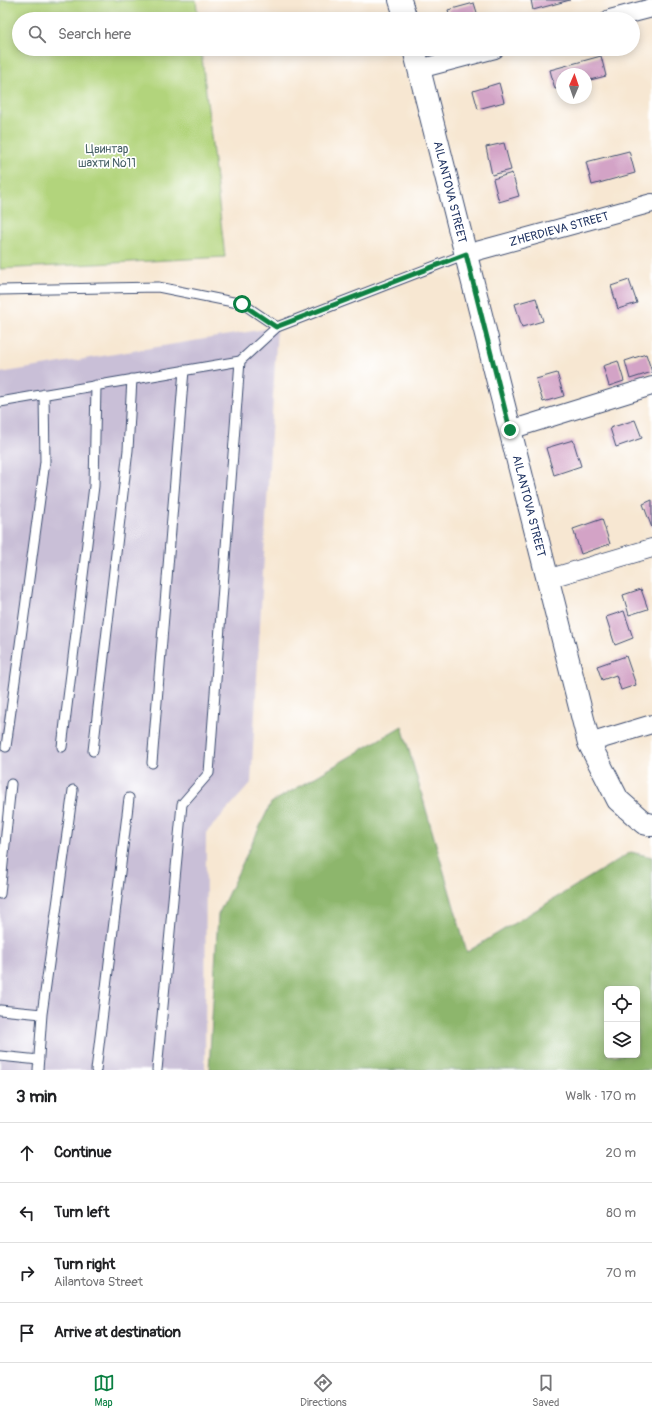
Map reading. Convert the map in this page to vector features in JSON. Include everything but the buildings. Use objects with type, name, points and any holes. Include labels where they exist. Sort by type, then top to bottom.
[{"type":"street","points":[[400,0],[404,12]]},
{"type":"street","points":[[637,12],[652,8]]},
{"type":"street","points":[[416,59],[440,56]]},
{"type":"street","name":"AILANTOVA STREET","points":[[416,59],[589,743],[618,800],[644,823],[652,825]]},
{"type":"street","name":"ZHERDIEVA STREET","points":[[466,254],[652,203]]},
{"type":"street","points":[[510,430],[652,386]]},
{"type":"street","points":[[547,579],[652,548]]},
{"type":"street","points":[[589,743],[652,724]]},
{"type":"lane","points":[[0,402],[240,361],[276,327],[466,254]]},
{"type":"lane","points":[[0,290],[158,287],[242,304],[276,327]]},
{"type":"lane","points":[[157,1070],[182,804],[209,773],[240,361]]},
{"type":"lane","points":[[152,763],[184,370]]},
{"type":"lane","points":[[93,751],[128,450],[132,379]]},
{"type":"lane","points":[[62,747],[94,486],[96,385]]},
{"type":"lane","points":[[6,747],[45,462],[44,394]]},
{"type":"lane","points":[[0,894],[11,784]]},
{"type":"lane","points":[[38,1070],[42,1014],[73,790]]},
{"type":"lane","points":[[96,1070],[129,798]]},
{"type":"lane","points":[[0,1010],[42,1014]]},
{"type":"lane","points":[[0,1056],[39,1060]]},
{"type":"shaded area","points":[[277,327],[251,783],[206,833],[205,1070],[0,1070],[0,373]]},
{"type":"green space","name":"Цвинтар шахти №11","points":[[0,0],[196,0],[197,12],[12,12],[12,56],[202,56],[225,257],[0,269]]},
{"type":"green space","points":[[402,726],[467,952],[631,852],[652,857],[652,1070],[209,1070],[218,915],[271,803]]},
{"type":"route","points":[[242,304],[276,327],[466,254],[510,430]]}]
